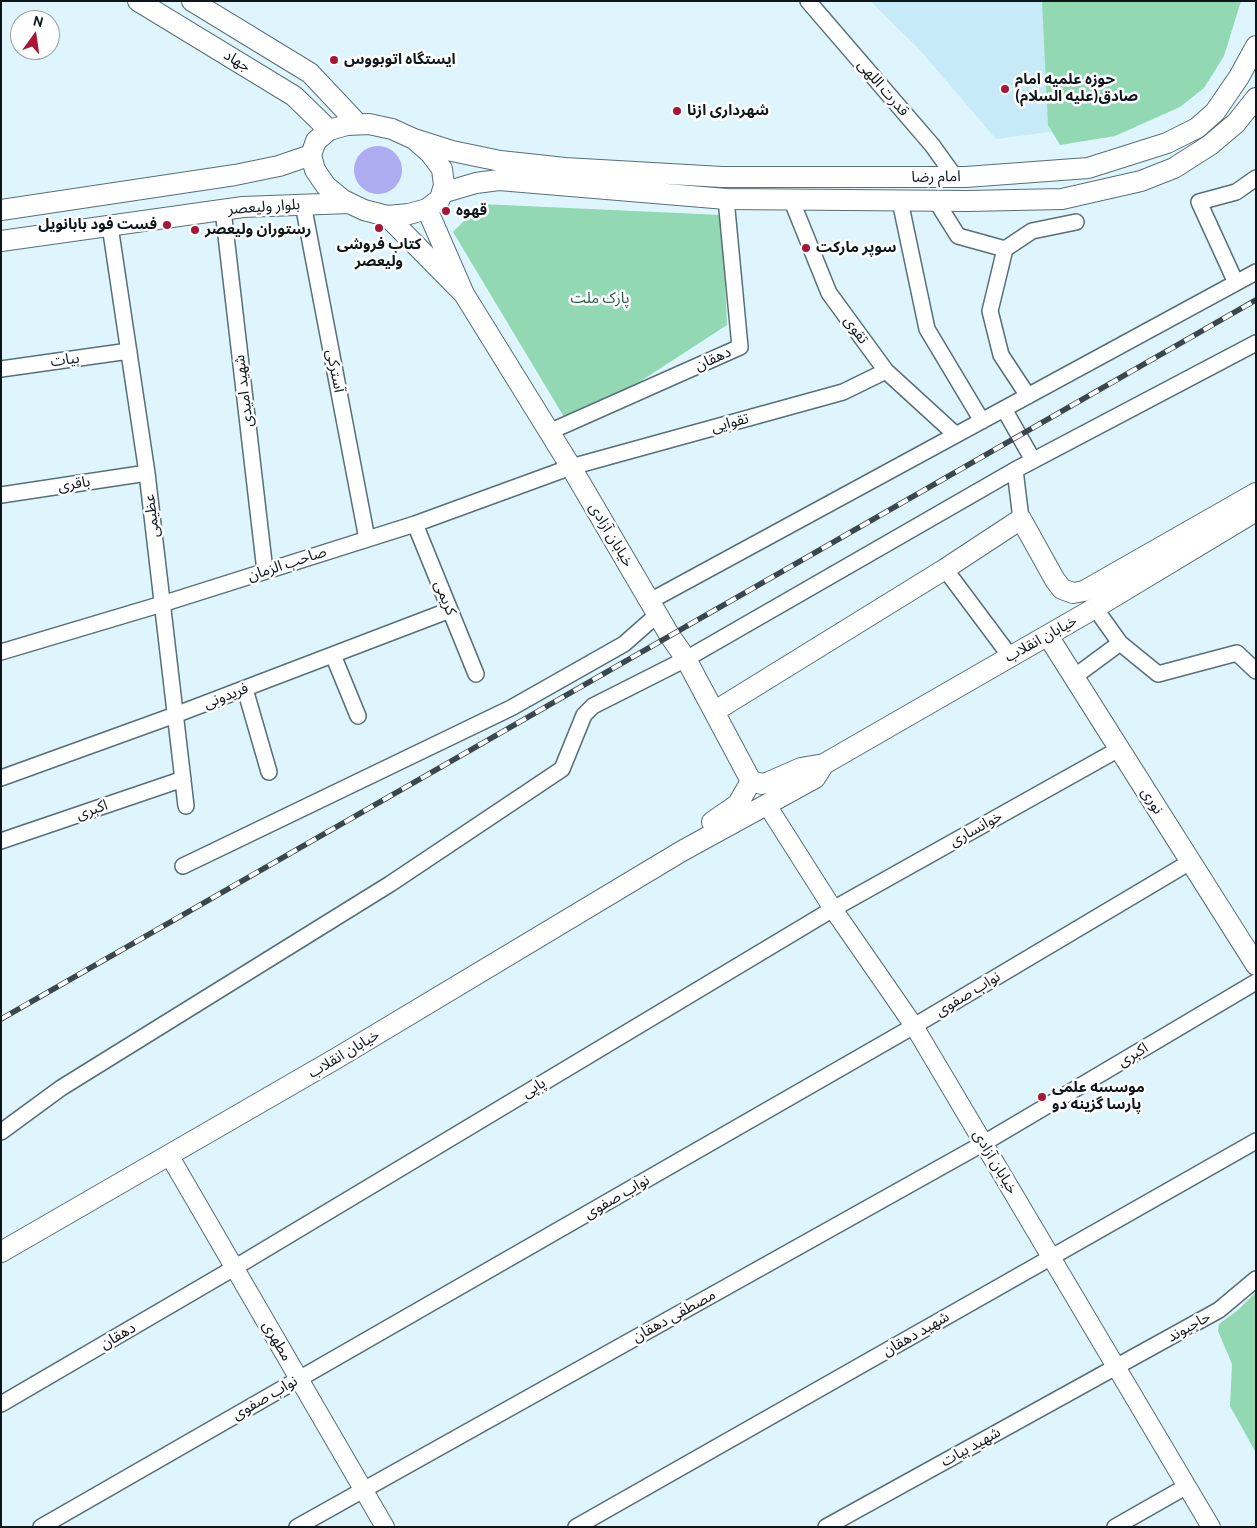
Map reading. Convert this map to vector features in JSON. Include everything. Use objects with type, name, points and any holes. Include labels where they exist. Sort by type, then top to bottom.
[{"type":"main road","name":"جهاد","points":[[138,1],[294,96],[329,130]]},
{"type":"main road","name":"جهاد","points":[[192,1],[310,73],[358,124]]},
{"type":"main road","name":"امام رضا","points":[[562,177],[955,177],[1088,168],[1168,143],[1197,128],[1214,112],[1239,77],[1256,46]]},
{"type":"main road","points":[[294,96],[310,73]]},
{"type":"main road","name":"امام رضا","points":[[562,177],[726,199],[936,201],[1062,198],[1141,181],[1174,168],[1210,145],[1236,123],[1256,98]]},
{"type":"main road","points":[[414,139],[430,153],[442,169],[444,185],[440,199],[428,209],[409,214],[387,216],[364,210],[349,203],[326,186],[314,170],[311,155],[316,141],[329,130],[358,124],[369,124],[392,129],[414,139],[452,151],[562,177]]},
{"type":"main road","points":[[1,210],[235,175],[279,166],[311,155]]},
{"type":"main road","points":[[233,208],[235,175]]},
{"type":"main road","points":[[442,193],[476,183],[562,177]]},
{"type":"main road","name":"بلوار ولیعصر","points":[[1,241],[233,208],[349,203]]},
{"type":"main road","points":[[428,209],[464,294]]},
{"type":"main road","points":[[387,216],[464,294]]},
{"type":"main road","name":"خیابان آزادی","points":[[464,294],[686,659],[751,781]]},
{"type":"main road","points":[[715,711],[945,569],[1021,519],[1062,589],[1073,593],[1084,591],[1256,493]]},
{"type":"main road","name":"خیابان انقلاب","points":[[682,850],[707,826],[738,804],[751,781],[762,784],[801,768],[824,764],[1048,636],[1256,511]]},
{"type":"main road","name":"نوری","points":[[1048,636],[1256,965]]},
{"type":"main road","name":"خیابان انقلاب","points":[[1,1252],[337,1058],[682,850],[815,778],[824,764]]},
{"type":"street","name":"قدرت اللهی","points":[[808,1],[932,145],[955,177]]},
{"type":"street","points":[[1236,283],[1199,202],[1236,192],[1256,178]]},
{"type":"street","name":"دهقان","points":[[549,432],[740,347],[726,199]]},
{"type":"street","name":"تقوی","points":[[791,199],[829,293],[886,371],[956,435]]},
{"type":"street","points":[[900,201],[926,329],[982,421]]},
{"type":"street","points":[[936,201],[958,236],[1005,249]]},
{"type":"street","name":"آسترکی","points":[[303,204],[367,539]]},
{"type":"street","name":"شهید امیدی","points":[[233,208],[265,571]]},
{"type":"street","points":[[1028,396],[1001,355],[990,311],[1005,249],[1032,231],[1076,222]]},
{"type":"street","name":"عظیمی","points":[[110,226],[147,473],[186,806]]},
{"type":"street","points":[[183,866],[510,708],[624,644],[654,608],[956,435],[1256,272]]},
{"type":"street","points":[[1,1132],[61,1088],[390,884],[562,769],[584,716],[593,706],[686,659],[1033,460],[1256,343]]},
{"type":"street","name":"بیات","points":[[1,369],[129,351]]},
{"type":"street","name":"تقوایی","points":[[570,467],[843,392],[886,371]]},
{"type":"street","points":[[1004,409],[1033,460]]},
{"type":"street","name":"صاحب الزمان","points":[[1,652],[162,604],[415,524],[570,467]]},
{"type":"street","points":[[1015,470],[1021,519]]},
{"type":"street","name":"باقری","points":[[1,495],[147,473]]},
{"type":"street","name":"کریمی","points":[[415,524],[476,674]]},
{"type":"street","points":[[945,569],[1010,656]]},
{"type":"street","points":[[1095,608],[1120,643],[1158,674],[1238,653],[1256,671]]},
{"type":"street","name":"فریدونی","points":[[1,778],[175,716],[450,610]]},
{"type":"street","points":[[1074,677],[1120,643]]},
{"type":"street","points":[[333,655],[358,716]]},
{"type":"street","points":[[245,689],[269,772]]},
{"type":"street","name":"خوانساری","points":[[833,908],[1119,749]]},
{"type":"street","name":"اکبری","points":[[1,841],[183,779]]},
{"type":"street","name":"خیابان آزادی","points":[[767,805],[833,908],[914,1026],[1211,1527]]},
{"type":"street","name":"نواب صفوی","points":[[41,1527],[914,1026],[1190,862]]},
{"type":"street","name":"پاپی","points":[[234,1268],[833,908]]},
{"type":"street","name":"اکبری","points":[[984,1143],[1256,982]]},
{"type":"street","name":"شهید دهقان","points":[[576,1527],[1256,1140]]},
{"type":"street","name":"مصطفی دهقان","points":[[297,1527],[984,1143]]},
{"type":"street","name":"مطهری","points":[[169,1156],[385,1527]]},
{"type":"street","name":"دهقان","points":[[1,1404],[234,1268]]},
{"type":"street","name":"حاجیوند","points":[[1116,1366],[1219,1310],[1256,1279]]},
{"type":"street","name":"شهید بیات","points":[[826,1527],[1116,1366]]},
{"type":"street","points":[[1115,1527],[1187,1486]]},
{"type":"shaded area","name":"حوزه علمیه امام صادق(علیه السلام)","points":[[870,1],[1043,1],[1064,130],[996,139],[919,49]]},
{"type":"green space","points":[[1042,1],[1241,1],[1224,56],[1204,88],[1180,107],[1115,136],[1060,145],[1048,125]]},
{"type":"green space","name":"پارک ملت","points":[[481,204],[722,215],[727,325],[570,427],[453,232]]},
{"type":"green space","points":[[1256,1292],[1256,1453],[1230,1406],[1232,1364],[1218,1331],[1219,1324],[1238,1310]]},
{"type":"water","points":[[373,146],[383,146],[395,153],[402,165],[402,175],[395,187],[383,194],[373,194],[365,190],[358,183],[354,175],[354,165],[358,157],[365,150]]},
{"type":"railway","points":[[1,1019],[1256,300]]},
{"type":"place","name":"ایستگاه اتوبووس","points":[[334,60]]},
{"type":"place","name":"حوزه علمیه امام صادق(علیه السلام)","points":[[1005,89]]},
{"type":"place","name":"شهرداری ازنا","points":[[677,111]]},
{"type":"place","name":"قهوه","points":[[446,211]]},
{"type":"place","name":"فست فود بابانویل","points":[[167,225]]},
{"type":"place","name":"کتاب فروشی ولیعصر","points":[[379,228]]},
{"type":"place","name":"رستوران ولیعصر","points":[[195,230]]},
{"type":"place","name":"سوپر مارکت","points":[[806,248]]},
{"type":"place","name":"موسسه علمی پارسا گزینه دو","points":[[1042,1097]]}]
